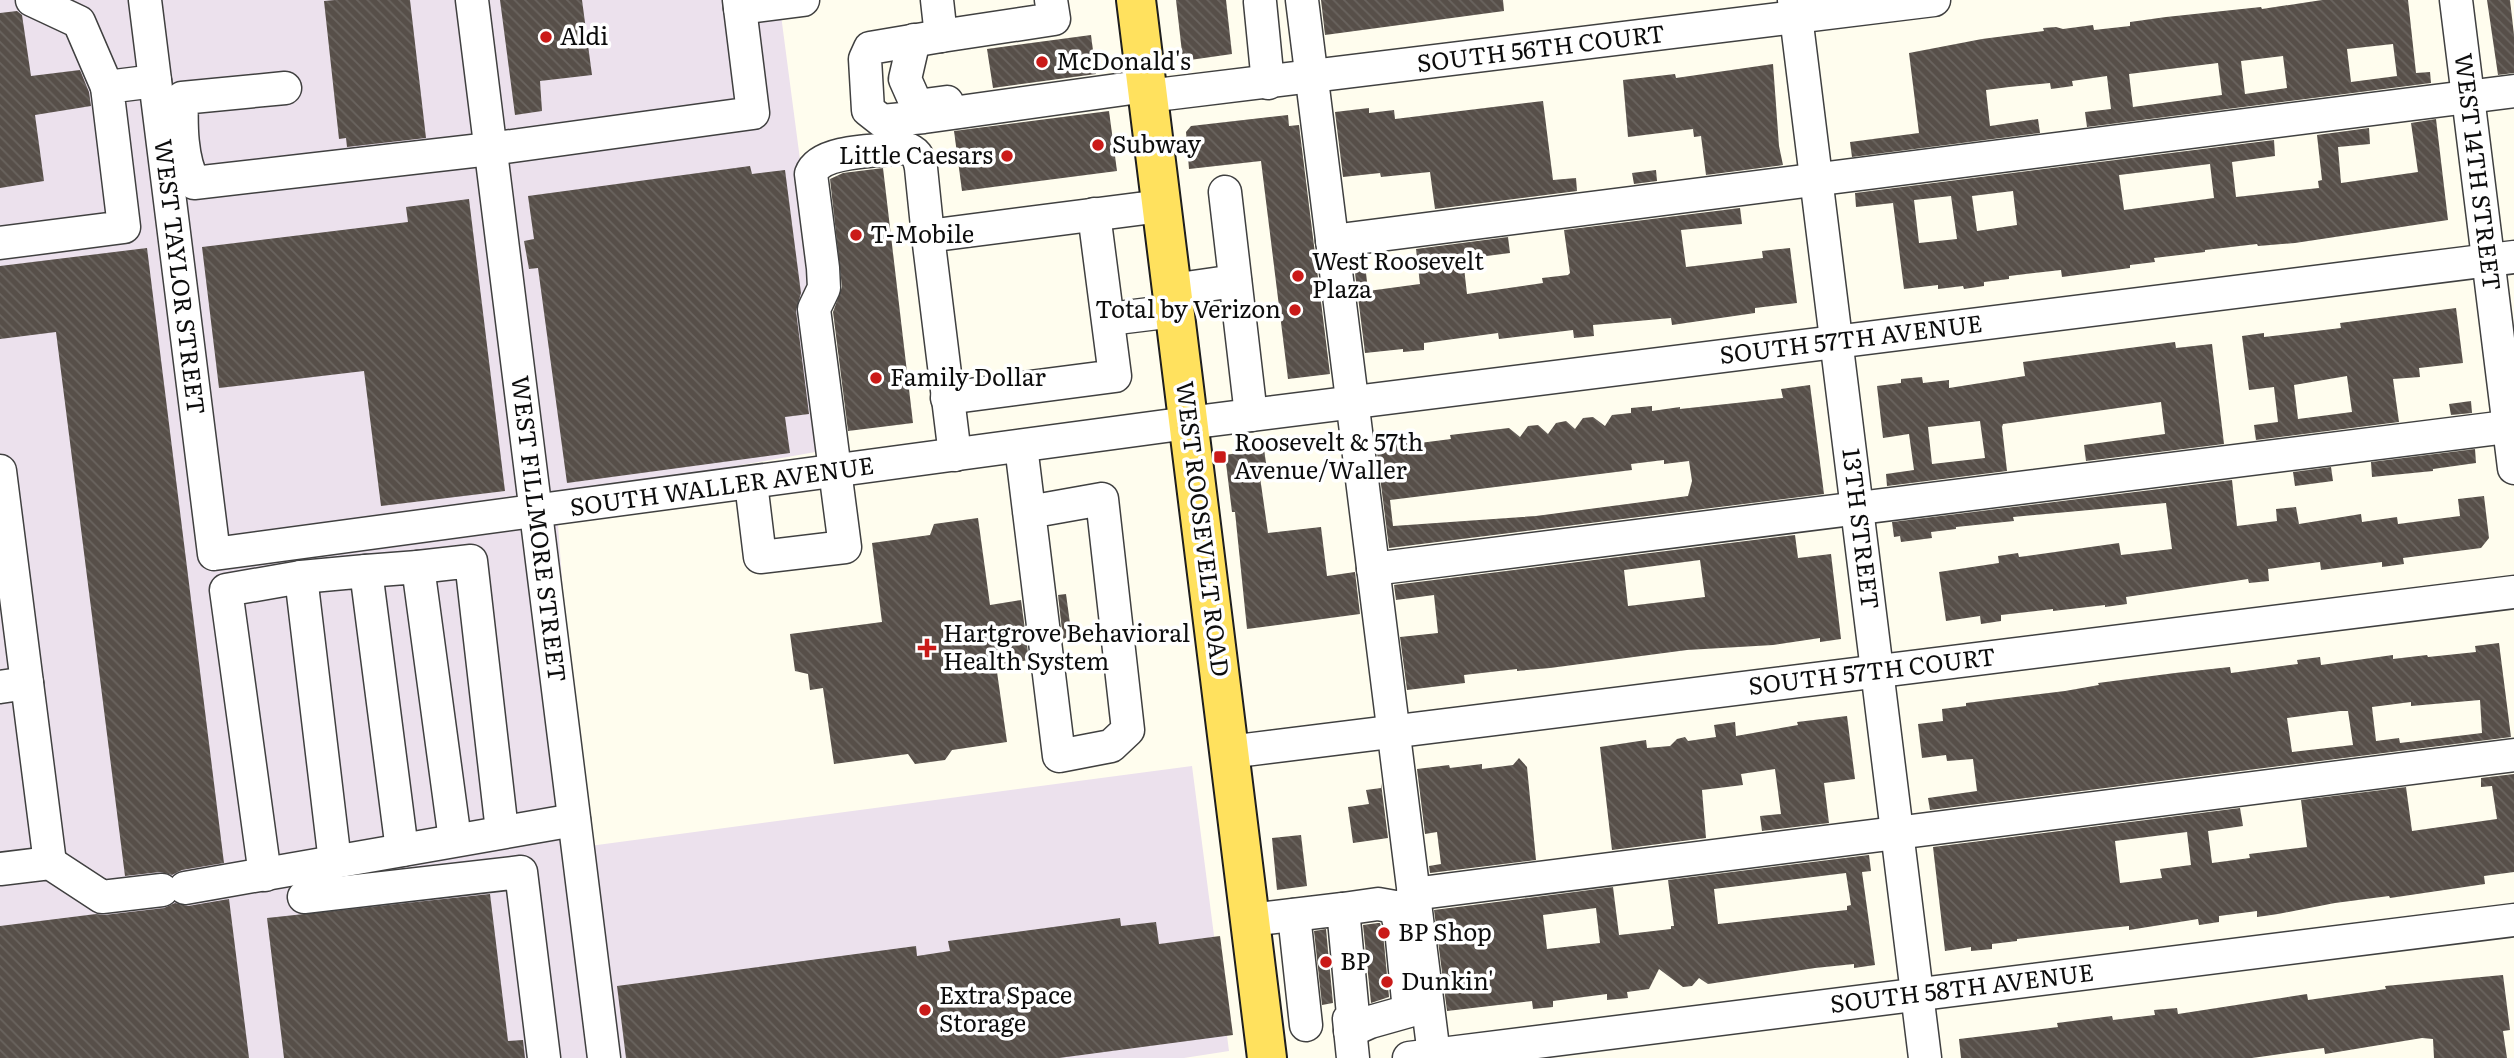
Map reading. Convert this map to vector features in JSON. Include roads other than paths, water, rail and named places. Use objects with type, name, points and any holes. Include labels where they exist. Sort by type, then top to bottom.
[{"type":"main road","name":"WEST ROOSEVELT ROAD","points":[[1136,0],[1266,1045]]},
{"type":"street","points":[[32,0],[79,22],[107,87],[124,227]]},
{"type":"street","name":"WEST TAYLOR STREET","points":[[145,0],[214,554]]},
{"type":"street","name":"WEST FILLMORE STREET","points":[[472,0],[604,1058]]},
{"type":"street","points":[[285,88],[182,98],[181,122],[188,173],[194,183],[490,149],[752,113],[740,4],[803,0]]},
{"type":"street","points":[[937,0],[928,38],[905,79],[917,106],[1146,86]]},
{"type":"street","points":[[1051,0],[1054,19],[870,48],[865,59],[868,110],[881,121],[1146,86]]},
{"type":"street","points":[[1302,0],[1413,894],[1422,1057]]},
{"type":"street","name":"SOUTH 56TH COURT","points":[[1146,86],[1268,83],[1795,9],[1934,0]]},
{"type":"street","name":"WEST 14TH STREET","points":[[2456,0],[2468,97],[2501,259],[2514,468]]},
{"type":"street","points":[[1260,2],[1268,83]]},
{"type":"street","name":"13TH STREET","points":[[1795,9],[1925,1058]]},
{"type":"street","points":[[107,87],[155,80]]},
{"type":"street","points":[[1332,242],[2514,91]]},
{"type":"street","points":[[751,483],[760,557],[845,547],[814,309],[824,288],[811,174],[819,162],[833,156],[905,148],[913,150],[919,157],[955,455]]},
{"type":"street","points":[[1224,191],[1251,415]]},
{"type":"street","points":[[928,236],[1161,206]]},
{"type":"street","points":[[947,398],[1115,376],[1094,214]]},
{"type":"street","points":[[0,243],[124,227],[173,225]]},
{"type":"street","name":"SOUTH 57TH AVENUE","points":[[1188,423],[2501,259]]},
{"type":"street","points":[[1108,319],[1235,281]]},
{"type":"street","name":"SOUTH WALLER AVENUE","points":[[214,554],[1188,423]]},
{"type":"street","points":[[1373,569],[2511,426]]},
{"type":"street","points":[[1021,446],[1029,512],[1059,755],[1111,746],[1128,730],[1101,499],[1029,512]]},
{"type":"street","points":[[0,471],[13,685],[50,863]]},
{"type":"street","points":[[265,874],[226,590],[300,577],[471,561],[502,831]]},
{"type":"street","points":[[418,566],[455,840]]},
{"type":"street","points":[[366,571],[402,850]]},
{"type":"street","points":[[300,577],[335,862]]},
{"type":"street","name":"SOUTH 57TH COURT","points":[[1229,752],[2514,592]]},
{"type":"street","points":[[1413,894],[2514,755]]},
{"type":"street","points":[[0,869],[50,863],[102,897],[265,874],[574,820]]},
{"type":"street","points":[[304,897],[521,872],[544,1058]]},
{"type":"street","points":[[1250,920],[1378,904],[1395,907],[1401,929],[1409,1011],[1370,1022],[1351,1036]]},
{"type":"street","points":[[1343,909],[1353,1015],[1351,1036]]},
{"type":"street","points":[[1294,915],[1306,1025]]},
{"type":"street","name":"SOUTH 58TH AVENUE","points":[[1422,1057],[2514,920]]},
{"type":"street","points":[[1266,1045],[1306,1025],[1351,1036]]},
{"type":"street","points":[[598,1058],[604,1058]]},
{"type":"place","name":"Aldi","points":[[546,37]]},
{"type":"place","name":"McDonald's","points":[[1042,62]]},
{"type":"place","name":"Subway","points":[[1098,145]]},
{"type":"place","name":"Little Caesars","points":[[1007,156]]},
{"type":"place","name":"T-Mobile","points":[[856,235]]},
{"type":"place","name":"West Roosevelt Plaza","points":[[1298,276]]},
{"type":"place","name":"Total by Verizon","points":[[1295,310]]},
{"type":"place","name":"Family Dollar","points":[[876,378]]},
{"type":"place","name":"Roosevelt & 57th Avenue/Waller","points":[[1220,457]]},
{"type":"place","name":"Hartgrove Behavioral Health System","points":[[927,648]]},
{"type":"place","name":"BP Shop","points":[[1384,933]]},
{"type":"place","name":"BP","points":[[1326,962]]},
{"type":"place","name":"Dunkin'","points":[[1387,982]]},
{"type":"place","name":"Extra Space Storage","points":[[925,1010]]}]
